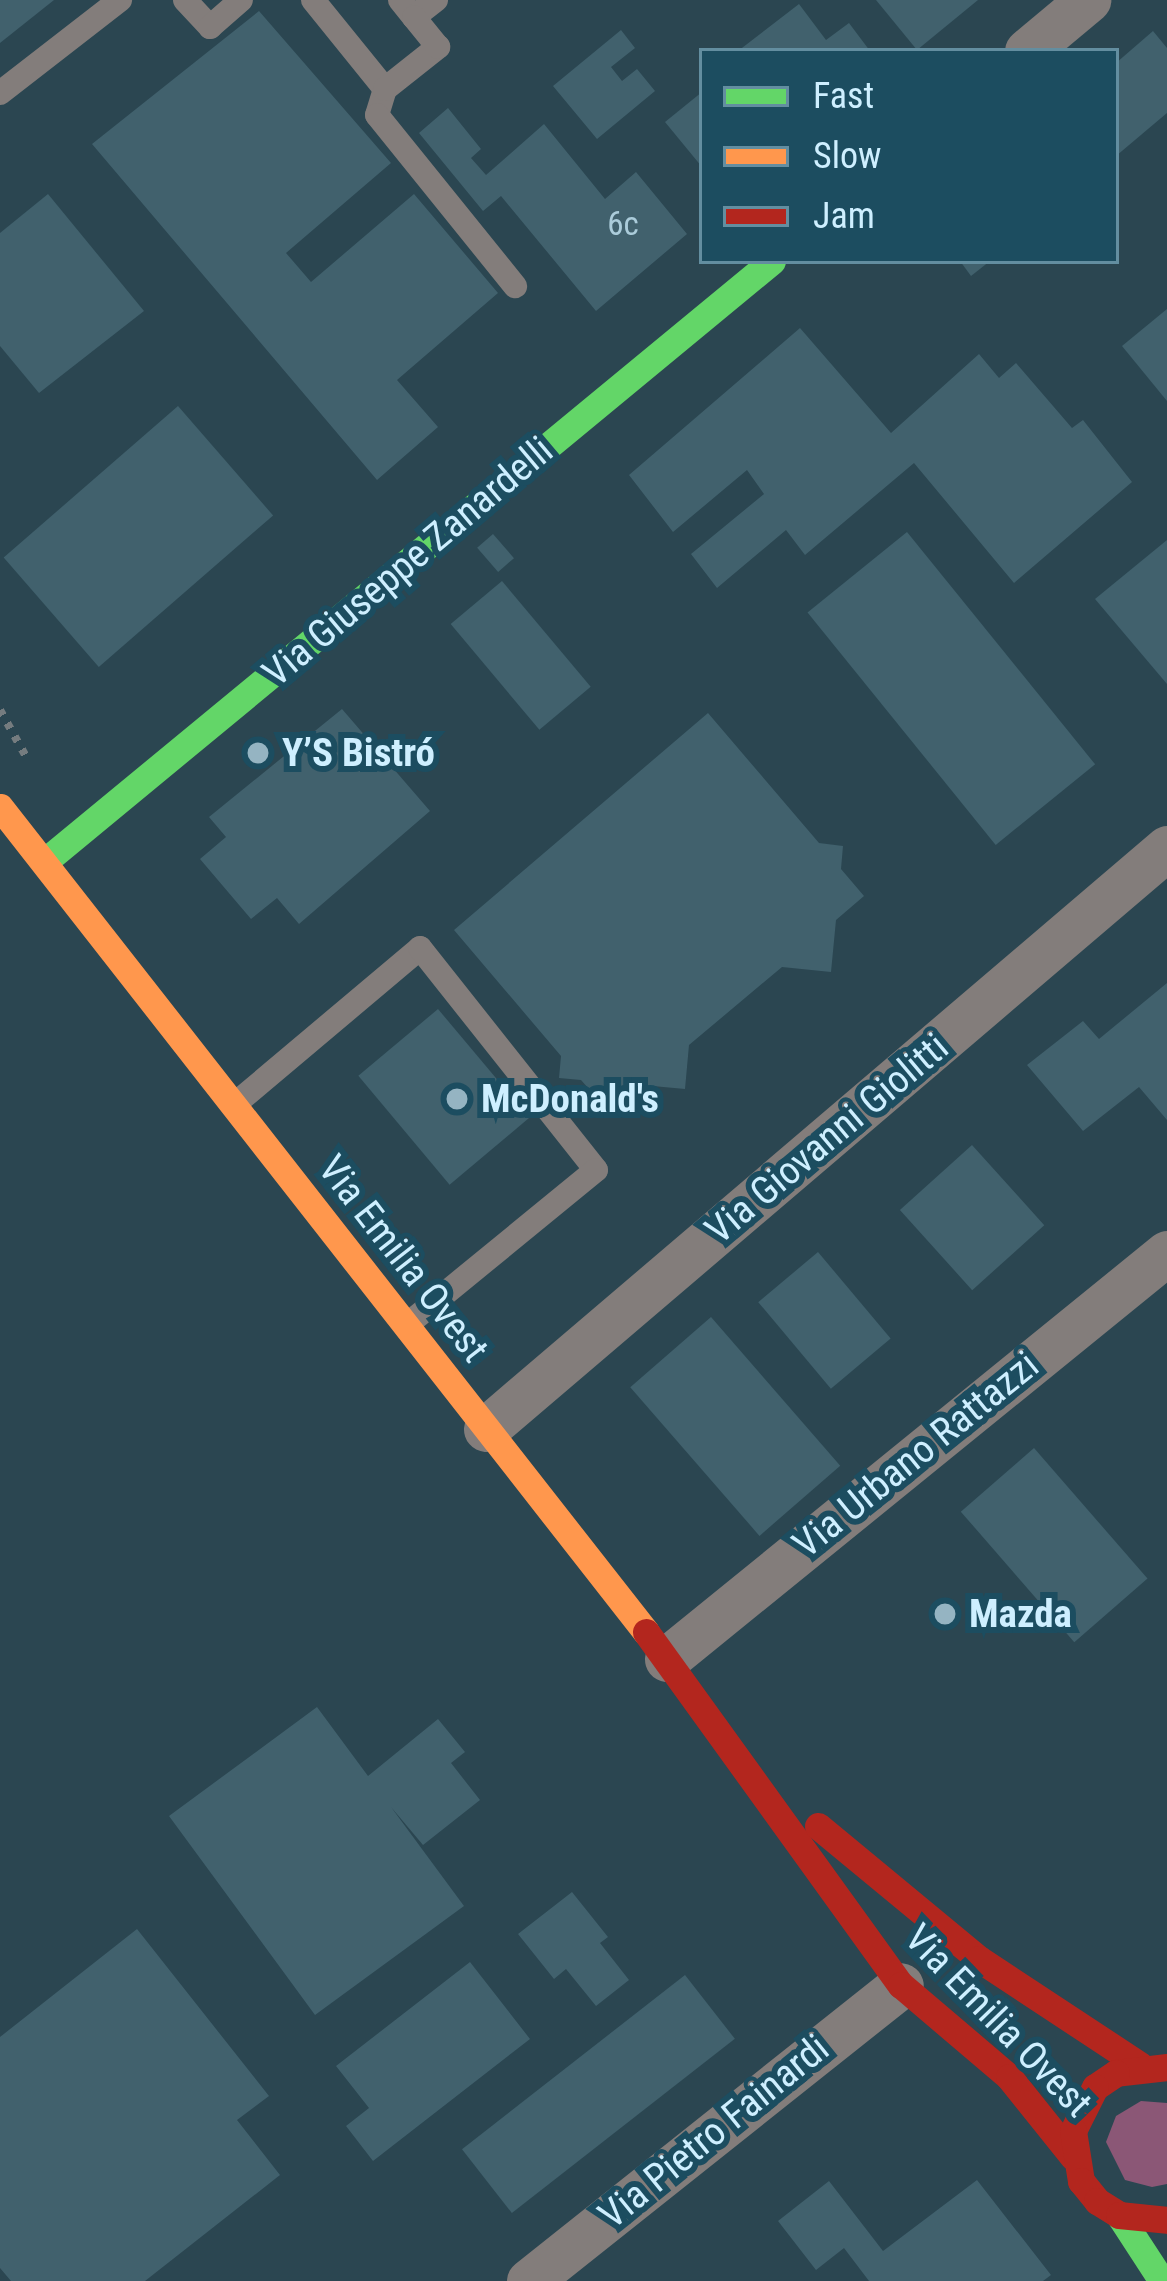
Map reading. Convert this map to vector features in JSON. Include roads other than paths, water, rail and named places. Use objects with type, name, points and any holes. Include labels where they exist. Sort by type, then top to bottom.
[{"type":"main road","name":"Via Giuseppe Zanardelli","points":[[44,862],[768,264]]},
{"type":"main road","name":"Via Emilia Ovest","points":[[0,807],[667,1660],[901,1985],[1009,2078],[1073,2157]]},
{"type":"main road","name":"Via Emilia Ovest","points":[[742,1762],[979,1959],[1154,2066]]},
{"type":"main road","name":"Via Emilia Ovest","points":[[1154,2066],[1095,2087],[1073,2132],[1073,2157],[1081,2181],[1119,2216],[1162,2281]]},
{"type":"main road","points":[[1119,2216],[1167,2219]]},
{"type":"street","points":[[1031,48],[1088,0]]},
{"type":"street","name":"Via Giovanni Giolitti","points":[[486,1429],[1167,848]]},
{"type":"street","name":"Via Urbano Rattazzi","points":[[667,1660],[1167,1253]]},
{"type":"street","name":"Via Pietro Fainardi","points":[[529,2281],[901,1985]]},
{"type":"lane","points":[[0,93],[120,0]]},
{"type":"lane","points":[[184,0],[210,27],[241,0]]},
{"type":"lane","points":[[313,0],[385,89]]},
{"type":"lane","points":[[436,0],[407,9],[438,46],[385,89],[376,115],[514,286]]},
{"type":"lane","points":[[233,1106],[419,948],[596,1170],[406,1325]]},
{"type":"place","name":"Y’S Bistró","points":[[258,753]]},
{"type":"place","name":"McDonald's","points":[[457,1099]]},
{"type":"place","name":"Mazda","points":[[945,1614]]}]
